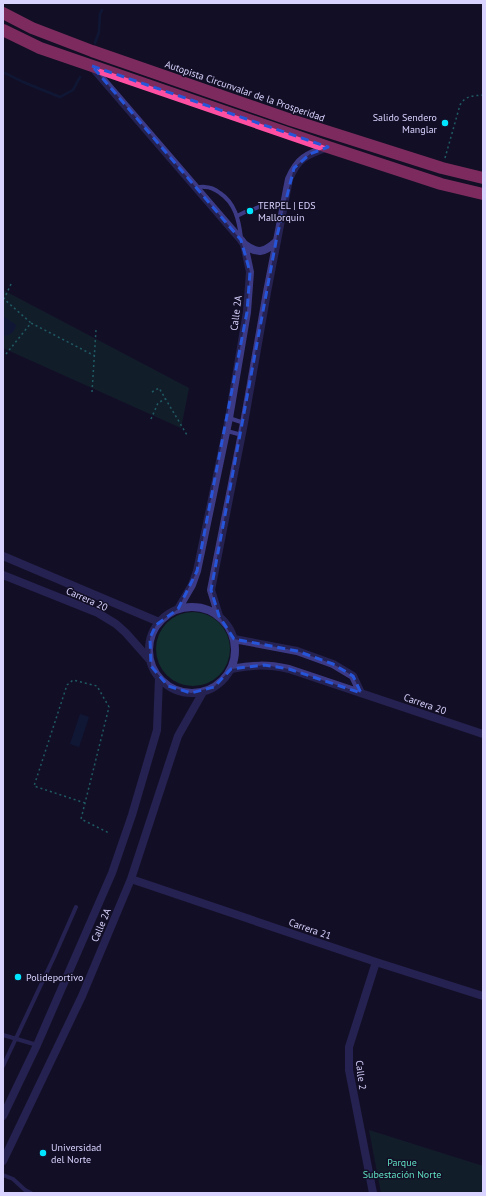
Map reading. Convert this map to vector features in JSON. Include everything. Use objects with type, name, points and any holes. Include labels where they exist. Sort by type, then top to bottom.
[{"type":"highway","name":"Autopista Circunvalar de la Prosperidad","points":[[3,13],[32,28],[92,51],[333,134],[442,168],[483,178]]},
{"type":"highway","points":[[3,30],[40,48],[328,147],[441,184],[483,194]]},
{"type":"street","name":"Calle 2A","points":[[92,66],[195,188],[243,242],[250,272],[247,312],[229,418],[197,571],[192,585],[178,609]]},
{"type":"street","points":[[219,616],[211,590],[242,435],[267,292],[289,179],[294,168],[301,160],[310,154],[328,147]]},
{"type":"street","points":[[243,242],[251,249],[263,251],[270,248],[277,240]]},
{"type":"street","name":"Carrera 20","points":[[3,556],[139,612],[159,622]]},
{"type":"street","name":"Carrera 20","points":[[3,575],[98,613],[116,624],[126,633],[150,660]]},
{"type":"street","points":[[192,606],[206,609],[219,616],[228,626],[234,639],[235,654],[231,669],[224,679],[214,687],[203,692],[191,693],[179,691],[168,686],[159,678],[151,666],[148,652],[150,638],[156,625],[166,615],[178,609],[192,606]]},
{"type":"street","points":[[234,639],[297,651],[333,664],[353,676],[361,693]]},
{"type":"street","name":"Carrera 20","points":[[231,669],[253,665],[273,665],[289,669],[483,734]]},
{"type":"street","name":"Calle 2A","points":[[3,1116],[37,1045],[112,873],[132,816],[157,730],[159,678]]},
{"type":"street","name":"Calle 2A","points":[[3,1161],[82,996],[131,879],[178,736],[203,692]]},
{"type":"street","name":"Carrera 21","points":[[131,879],[376,962],[483,996]]},
{"type":"street","name":"Calle 2","points":[[374,1193],[348,1070],[350,1047],[376,962]]},
{"type":"lane","points":[[195,188],[206,186],[216,190],[227,198],[237,216],[243,242]]},
{"type":"lane","points":[[254,209],[261,206]]},
{"type":"lane","points":[[237,216],[245,212]]},
{"type":"lane","points":[[229,418],[244,423]]},
{"type":"lane","points":[[226,431],[242,435]]},
{"type":"lane","points":[[3,1066],[76,907]]},
{"type":"lane","points":[[3,1035],[37,1045]]},
{"type":"lane","points":[[3,1175],[13,1179],[25,1190],[31,1193]]},
{"type":"path","points":[[442,168],[463,99],[483,96]]},
{"type":"path","points":[[11,284],[4,299],[31,323],[95,356]]},
{"type":"path","points":[[6,354],[31,323]]},
{"type":"path","points":[[92,392],[96,330]]},
{"type":"path","points":[[152,392],[159,388],[187,435]]},
{"type":"path","points":[[151,419],[158,403],[165,399]]},
{"type":"path","points":[[85,803],[34,786],[67,685],[73,680],[97,686],[109,707],[85,803],[81,819],[109,833]]},
{"type":"highlighted area","points":[[92,66],[328,147],[310,154],[294,168],[277,236],[211,590],[219,616],[234,639],[297,651],[333,664],[353,676],[361,693],[289,669],[264,665],[231,669],[214,687],[191,693],[168,686],[151,666],[150,638],[156,625],[178,609],[197,571],[247,312],[250,272],[241,240]]},
{"type":"green space","points":[[3,290],[189,388],[181,428],[3,348]]},
{"type":"green space","points":[[193,612],[214,618],[224,628],[230,649],[224,670],[214,680],[193,686],[172,680],[162,670],[156,649],[162,628],[172,618]]},
{"type":"green space","name":"Parque Subestación Norte","points":[[369,1130],[483,1166],[483,1193],[381,1193]]},
{"type":"water","points":[[3,316],[16,325],[15,330],[12,333],[3,336]]},
{"type":"water","points":[[80,714],[89,717],[79,747],[70,744]]},
{"type":"waterway","points":[[95,43],[99,32],[100,14],[102,10]]},
{"type":"waterway","points":[[3,72],[60,97],[73,90],[80,77]]},
{"type":"place","name":"Salido Sendero Manglar","points":[[445,123]]},
{"type":"place","name":"TERPEL | EDS Mallorquin","points":[[250,211]]},
{"type":"place","name":"Polideportivo","points":[[18,977]]},
{"type":"place","name":"Universidad del Norte","points":[[43,1153]]}]
